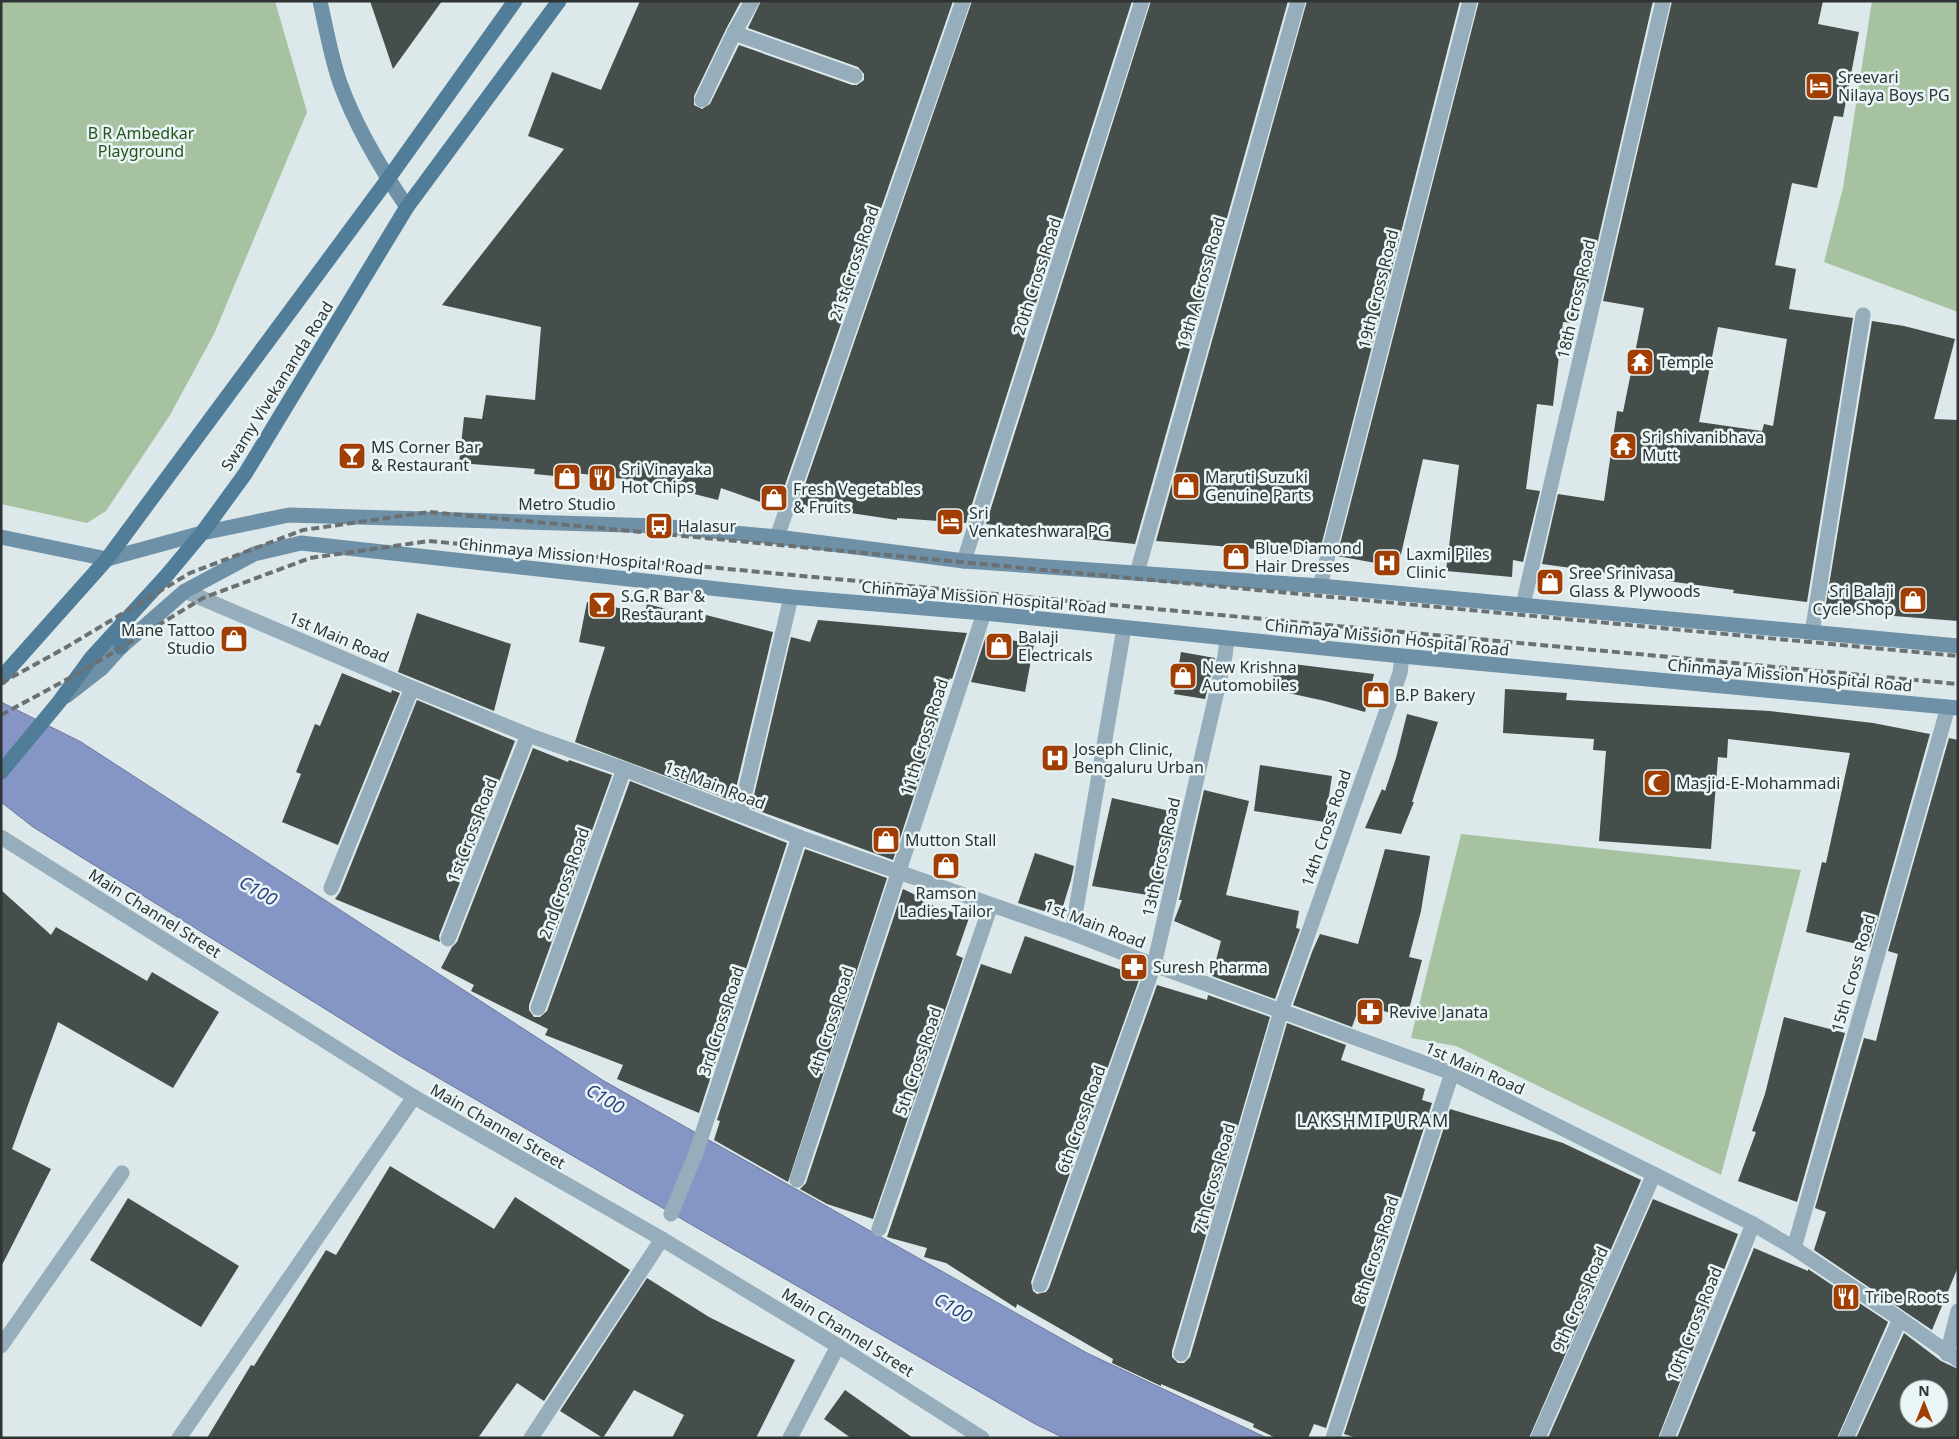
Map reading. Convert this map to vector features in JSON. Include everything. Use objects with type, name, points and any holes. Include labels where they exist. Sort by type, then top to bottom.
[{"type":"main road","points":[[320,1],[340,82],[356,119],[388,180],[407,207]]},
{"type":"main road","name":"Swamy Vivekananda Road","points":[[1,678],[107,559],[388,180],[515,1]]},
{"type":"main road","name":"Swamy Vivekananda Road","points":[[1,772],[59,702],[92,657],[167,575],[202,533],[246,474],[407,207],[559,1]]},
{"type":"main road","name":"Chinmaya Mission Hospital Road","points":[[107,559],[202,533],[289,515],[659,526],[777,537],[964,561],[1320,586],[1958,646]]},
{"type":"main road","points":[[1,537],[107,559]]},
{"type":"main road","name":"Chinmaya Mission Hospital Road","points":[[59,702],[102,668],[121,647],[185,591],[254,554],[301,543],[791,597],[984,613],[1227,639],[1953,708]]},
{"type":"main road","points":[[121,647],[122,623]]},
{"type":"street","points":[[702,100],[734,33],[752,1]]},
{"type":"street","name":"21st Cross Road","points":[[777,537],[963,1]]},
{"type":"street","name":"20th Cross Road","points":[[964,561],[1142,1]]},
{"type":"street","name":"19th A Cross Road","points":[[1138,574],[1298,1]]},
{"type":"street","name":"19th Cross Road","points":[[1320,586],[1470,1]]},
{"type":"street","name":"18th Cross Road","points":[[1523,606],[1663,1]]},
{"type":"street","points":[[734,33],[855,76]]},
{"type":"street","points":[[1812,633],[1863,315]]},
{"type":"street","name":"1st Main Road","points":[[185,591],[412,688],[528,735],[624,769],[799,837],[1072,933],[1154,965],[1452,1073],[1754,1224],[1794,1248],[1900,1319],[1952,1357]]},
{"type":"street","points":[[740,814],[791,597]]},
{"type":"street","name":"11th Cross Road","points":[[898,872],[984,613]]},
{"type":"street","points":[[1072,933],[1124,628]]},
{"type":"street","name":"13th Cross Road","points":[[1154,965],[1223,666],[1227,639]]},
{"type":"street","name":"14th Cross Road","points":[[1280,1011],[1400,673],[1402,656]]},
{"type":"street","points":[[331,888],[412,688]]},
{"type":"street","name":"15th Cross Road","points":[[1794,1248],[1953,708]]},
{"type":"street","name":"1st Cross Road","points":[[448,939],[528,735]]},
{"type":"street","name":"2nd Cross Road","points":[[538,1008],[624,769]]},
{"type":"street","name":"Main Channel Street","points":[[1,837],[414,1097],[662,1239],[838,1346],[982,1438]]},
{"type":"street","name":"3rd Cross Road","points":[[671,1214],[696,1153],[799,837]]},
{"type":"street","name":"4th Cross Road","points":[[797,1180],[898,872]]},
{"type":"street","name":"5th Cross Road","points":[[879,1229],[991,905]]},
{"type":"street","name":"6th Cross Road","points":[[1040,1285],[1154,965]]},
{"type":"street","name":"7th Cross Road","points":[[1181,1354],[1280,1011]]},
{"type":"street","name":"8th Cross Road","points":[[1333,1438],[1452,1073]]},
{"type":"street","points":[[179,1438],[414,1097]]},
{"type":"street","points":[[1,1346],[122,1174]]},
{"type":"street","name":"9th Cross Road","points":[[1538,1438],[1654,1174]]},
{"type":"street","name":"10th Cross Road","points":[[1667,1438],[1754,1224]]},
{"type":"street","points":[[531,1438],[662,1239]]},
{"type":"street","points":[[1952,1357],[1958,1311]]},
{"type":"street","points":[[1846,1438],[1900,1319]]},
{"type":"street","points":[[790,1438],[838,1346]]},
{"type":"green space","name":"B R Ambedkar Playground","points":[[1,1],[275,1],[307,112],[214,334],[170,415],[106,511],[87,523],[1,504]]},
{"type":"green space","points":[[1872,1],[1958,1],[1958,312],[1824,262],[1843,188]]},
{"type":"green space","points":[[1461,834],[1801,870],[1721,1175],[1456,1046],[1411,1038]]},
{"type":"water","name":"C100","points":[[1,702],[81,742],[604,1081],[1087,1353],[1267,1438],[1064,1438],[1035,1424],[399,1055],[33,827],[1,802]]},
{"type":"building","points":[[370,1],[442,1],[393,69]]},
{"type":"building","points":[[640,1],[741,1],[694,96],[694,105],[702,109],[710,104],[739,45],[852,85],[857,85],[864,80],[864,74],[858,67],[748,28],[761,1],[953,1],[777,508],[721,488],[718,500],[647,482],[576,473],[576,478],[534,474],[535,469],[459,463],[464,417],[482,419],[486,395],[535,400],[541,327],[442,305],[564,149],[528,136],[552,72],[601,90]]},
{"type":"building","points":[[972,1],[1132,1],[966,523],[897,518],[897,520],[798,505]]},
{"type":"building","points":[[1151,1],[1288,1],[1135,544],[1056,536],[1057,531],[986,524]]},
{"type":"building","points":[[1307,1],[1460,1],[1319,554],[1156,541]]},
{"type":"building","points":[[1479,1],[1653,1],[1585,297],[1576,296],[1573,323],[1563,322],[1553,406],[1537,404],[1526,489],[1540,491],[1523,562],[1513,560],[1512,577],[1446,571],[1459,465],[1423,459],[1398,567],[1337,556]]},
{"type":"building","points":[[1672,1],[1823,1],[1818,24],[1859,32],[1843,117],[1834,116],[1817,188],[1792,183],[1775,265],[1796,269],[1789,309],[1853,318],[1807,602],[1733,593],[1734,590],[1542,564],[1558,494],[1604,501],[1617,411],[1623,412],[1644,308],[1603,301]],"holes":[[[1718,327],[1787,339],[1773,426],[1764,424],[1762,431],[1699,422]]]},
{"type":"building","points":[[1872,321],[1904,326],[1955,339],[1934,419],[1958,420],[1958,621],[1830,611],[1830,605],[1826,604]]},
{"type":"building","points":[[587,602],[645,613],[647,604],[705,619],[706,615],[773,632],[733,801],[575,742],[605,647],[579,642]]},
{"type":"building","points":[[417,613],[511,644],[494,711],[398,672]]},
{"type":"building","points":[[818,620],[967,633],[952,679],[950,678],[893,860],[751,808],[791,637],[810,642]]},
{"type":"building","points":[[986,636],[1034,644],[1025,692],[971,682]]},
{"type":"building","points":[[1181,652],[1215,658],[1205,699],[1174,694]]},
{"type":"building","points":[[1277,662],[1374,674],[1365,712],[1270,689]]},
{"type":"building","points":[[342,673],[391,693],[392,690],[400,693],[338,845],[282,822],[301,774],[296,772],[315,724],[320,726]]},
{"type":"building","points":[[1505,689],[1567,693],[1566,700],[1770,711],[1873,723],[1930,734],[1870,947],[1806,932],[1822,862],[1826,863],[1850,753],[1728,739],[1727,758],[1718,757],[1711,849],[1599,841],[1606,751],[1593,750],[1594,739],[1503,733]]},
{"type":"building","points":[[417,700],[515,741],[439,936],[440,942],[335,899],[340,892]]},
{"type":"building","points":[[1407,714],[1438,722],[1412,802],[1414,802],[1401,834],[1365,828],[1382,789],[1385,791],[1396,758]]},
{"type":"building","points":[[1949,738],[1958,740],[1958,1267],[1932,1330],[1814,1250],[1826,1212],[1815,1208],[1864,1038],[1876,1041],[1898,954],[1888,951]]},
{"type":"building","points":[[533,748],[568,762],[569,760],[612,775],[529,1005],[529,1010],[534,1017],[540,1017],[547,1011],[630,781],[787,843],[699,1113],[617,1079],[623,1065],[545,1035],[548,1029],[471,991],[474,985],[441,968],[452,947],[457,942]]},
{"type":"building","points":[[1260,765],[1332,776],[1325,822],[1254,811]]},
{"type":"building","points":[[1204,790],[1249,801],[1226,895],[1299,911],[1296,928],[1300,929],[1275,999],[1212,976],[1221,941],[1174,921],[1182,900],[1179,900]]},
{"type":"building","points":[[1112,798],[1179,813],[1160,897],[1092,886]]},
{"type":"building","points":[[805,849],[887,878],[788,1182],[714,1140],[720,1121],[717,1120]]},
{"type":"building","points":[[1385,849],[1430,856],[1421,911],[1409,957],[1422,960],[1407,1017],[1360,1005],[1352,1027],[1293,1005],[1320,934],[1358,944]]},
{"type":"building","points":[[1035,853],[1074,866],[1060,916],[1018,903]]},
{"type":"building","points":[[903,889],[924,899],[923,902],[969,918],[956,955],[963,958],[873,1219],[827,1204],[800,1189],[806,1183]]},
{"type":"building","points":[[1,890],[51,935],[56,927],[147,981],[152,972],[219,1012],[173,1088],[58,1022],[12,1149],[51,1169],[1,1267]]},
{"type":"building","points":[[1025,936],[1133,974],[1132,978],[1139,980],[1031,1282],[1033,1291],[1037,1294],[1046,1292],[1049,1288],[1157,985],[1207,1000],[1208,995],[1270,1017],[1172,1351],[1172,1357],[1178,1363],[1184,1363],[1190,1357],[1287,1023],[1346,1045],[1341,1060],[1425,1089],[1422,1100],[1432,1103],[1326,1428],[1314,1424],[1308,1438],[1276,1438],[1253,1427],[1254,1424],[1161,1384],[1161,1386],[1112,1363],[1113,1359],[1017,1304],[1016,1308],[946,1263],[924,1257],[927,1248],[887,1237],[981,964],[1011,974]]},
{"type":"building","points":[[1784,1017],[1845,1033],[1797,1202],[1738,1181],[1756,1132],[1752,1131],[1765,1094]]},
{"type":"building","points":[[1450,1109],[1563,1143],[1641,1180],[1529,1438],[1357,1438],[1344,1434]]},
{"type":"building","points":[[390,1166],[494,1229],[515,1197],[630,1270],[544,1401],[517,1383],[478,1438],[207,1438],[251,1365],[254,1366],[326,1250],[336,1255]]},
{"type":"building","points":[[128,1198],[239,1266],[201,1327],[90,1260]]},
{"type":"building","points":[[1653,1199],[1738,1234],[1658,1438],[1548,1438]]},
{"type":"building","points":[[1754,1248],[1808,1271],[1808,1269],[1888,1322],[1837,1438],[1677,1438]]},
{"type":"building","points":[[647,1278],[709,1317],[795,1360],[756,1438],[672,1438],[684,1415],[634,1390],[603,1438],[560,1411]]},
{"type":"building","points":[[1904,1333],[1941,1361],[1958,1369],[1958,1438],[1856,1438]]},
{"type":"building","points":[[845,1390],[913,1438],[851,1438],[824,1419]]},
{"type":"railway","points":[[1,683],[65,648],[190,573],[303,530],[429,512],[1958,656]]},
{"type":"railway","points":[[1,715],[79,673],[203,598],[310,558],[429,541],[1958,684]]},
{"type":"place","name":"Sreevari Nilaya Boys PG","points":[[1819,86]]},
{"type":"place","name":"Temple","points":[[1640,362]]},
{"type":"place","name":"Sri shivanibhava Mutt","points":[[1623,446]]},
{"type":"place","name":"MS Corner Bar & Restaurant","points":[[352,456]]},
{"type":"place","name":"Metro Studio","points":[[567,477]]},
{"type":"place","name":"Sri Vinayaka Hot Chips","points":[[602,478]]},
{"type":"place","name":"Maruti Suzuki Genuine Parts","points":[[1186,486]]},
{"type":"place","name":"Fresh Vegetables & Fruits","points":[[774,498]]},
{"type":"place","name":"Sri Venkateshwara PG","points":[[950,522]]},
{"type":"place","name":"Halasur","points":[[659,526]]},
{"type":"place","name":"Blue Diamond Hair Dresses","points":[[1236,557]]},
{"type":"place","name":"Laxmi Piles Clinic","points":[[1387,563]]},
{"type":"place","name":"Sree Srinivasa Glass & Plywoods","points":[[1550,582]]},
{"type":"place","name":"Sri Balaji Cycle Shop","points":[[1913,600]]},
{"type":"place","name":"S.G.R Bar & Restaurant","points":[[602,605]]},
{"type":"place","name":"Mane Tattoo Studio","points":[[234,639]]},
{"type":"place","name":"Balaji Electricals","points":[[999,646]]},
{"type":"place","name":"New Krishna Automobiles","points":[[1183,676]]},
{"type":"place","name":"B.P Bakery","points":[[1376,695]]},
{"type":"place","name":"Joseph Clinic, Bengaluru Urban","points":[[1055,758]]},
{"type":"place","name":"Masjid-E-Mohammadi","points":[[1657,783]]},
{"type":"place","name":"Mutton Stall","points":[[886,840]]},
{"type":"place","name":"Ramson Ladies Tailor","points":[[946,866]]},
{"type":"place","name":"Suresh Pharma","points":[[1134,967]]},
{"type":"place","name":"Revive Janata","points":[[1370,1012]]},
{"type":"place","name":"Tribe Roots","points":[[1846,1297]]},
{"type":"district","name":"LAKSHMIPURAM","points":[[1373,1121]]}]
